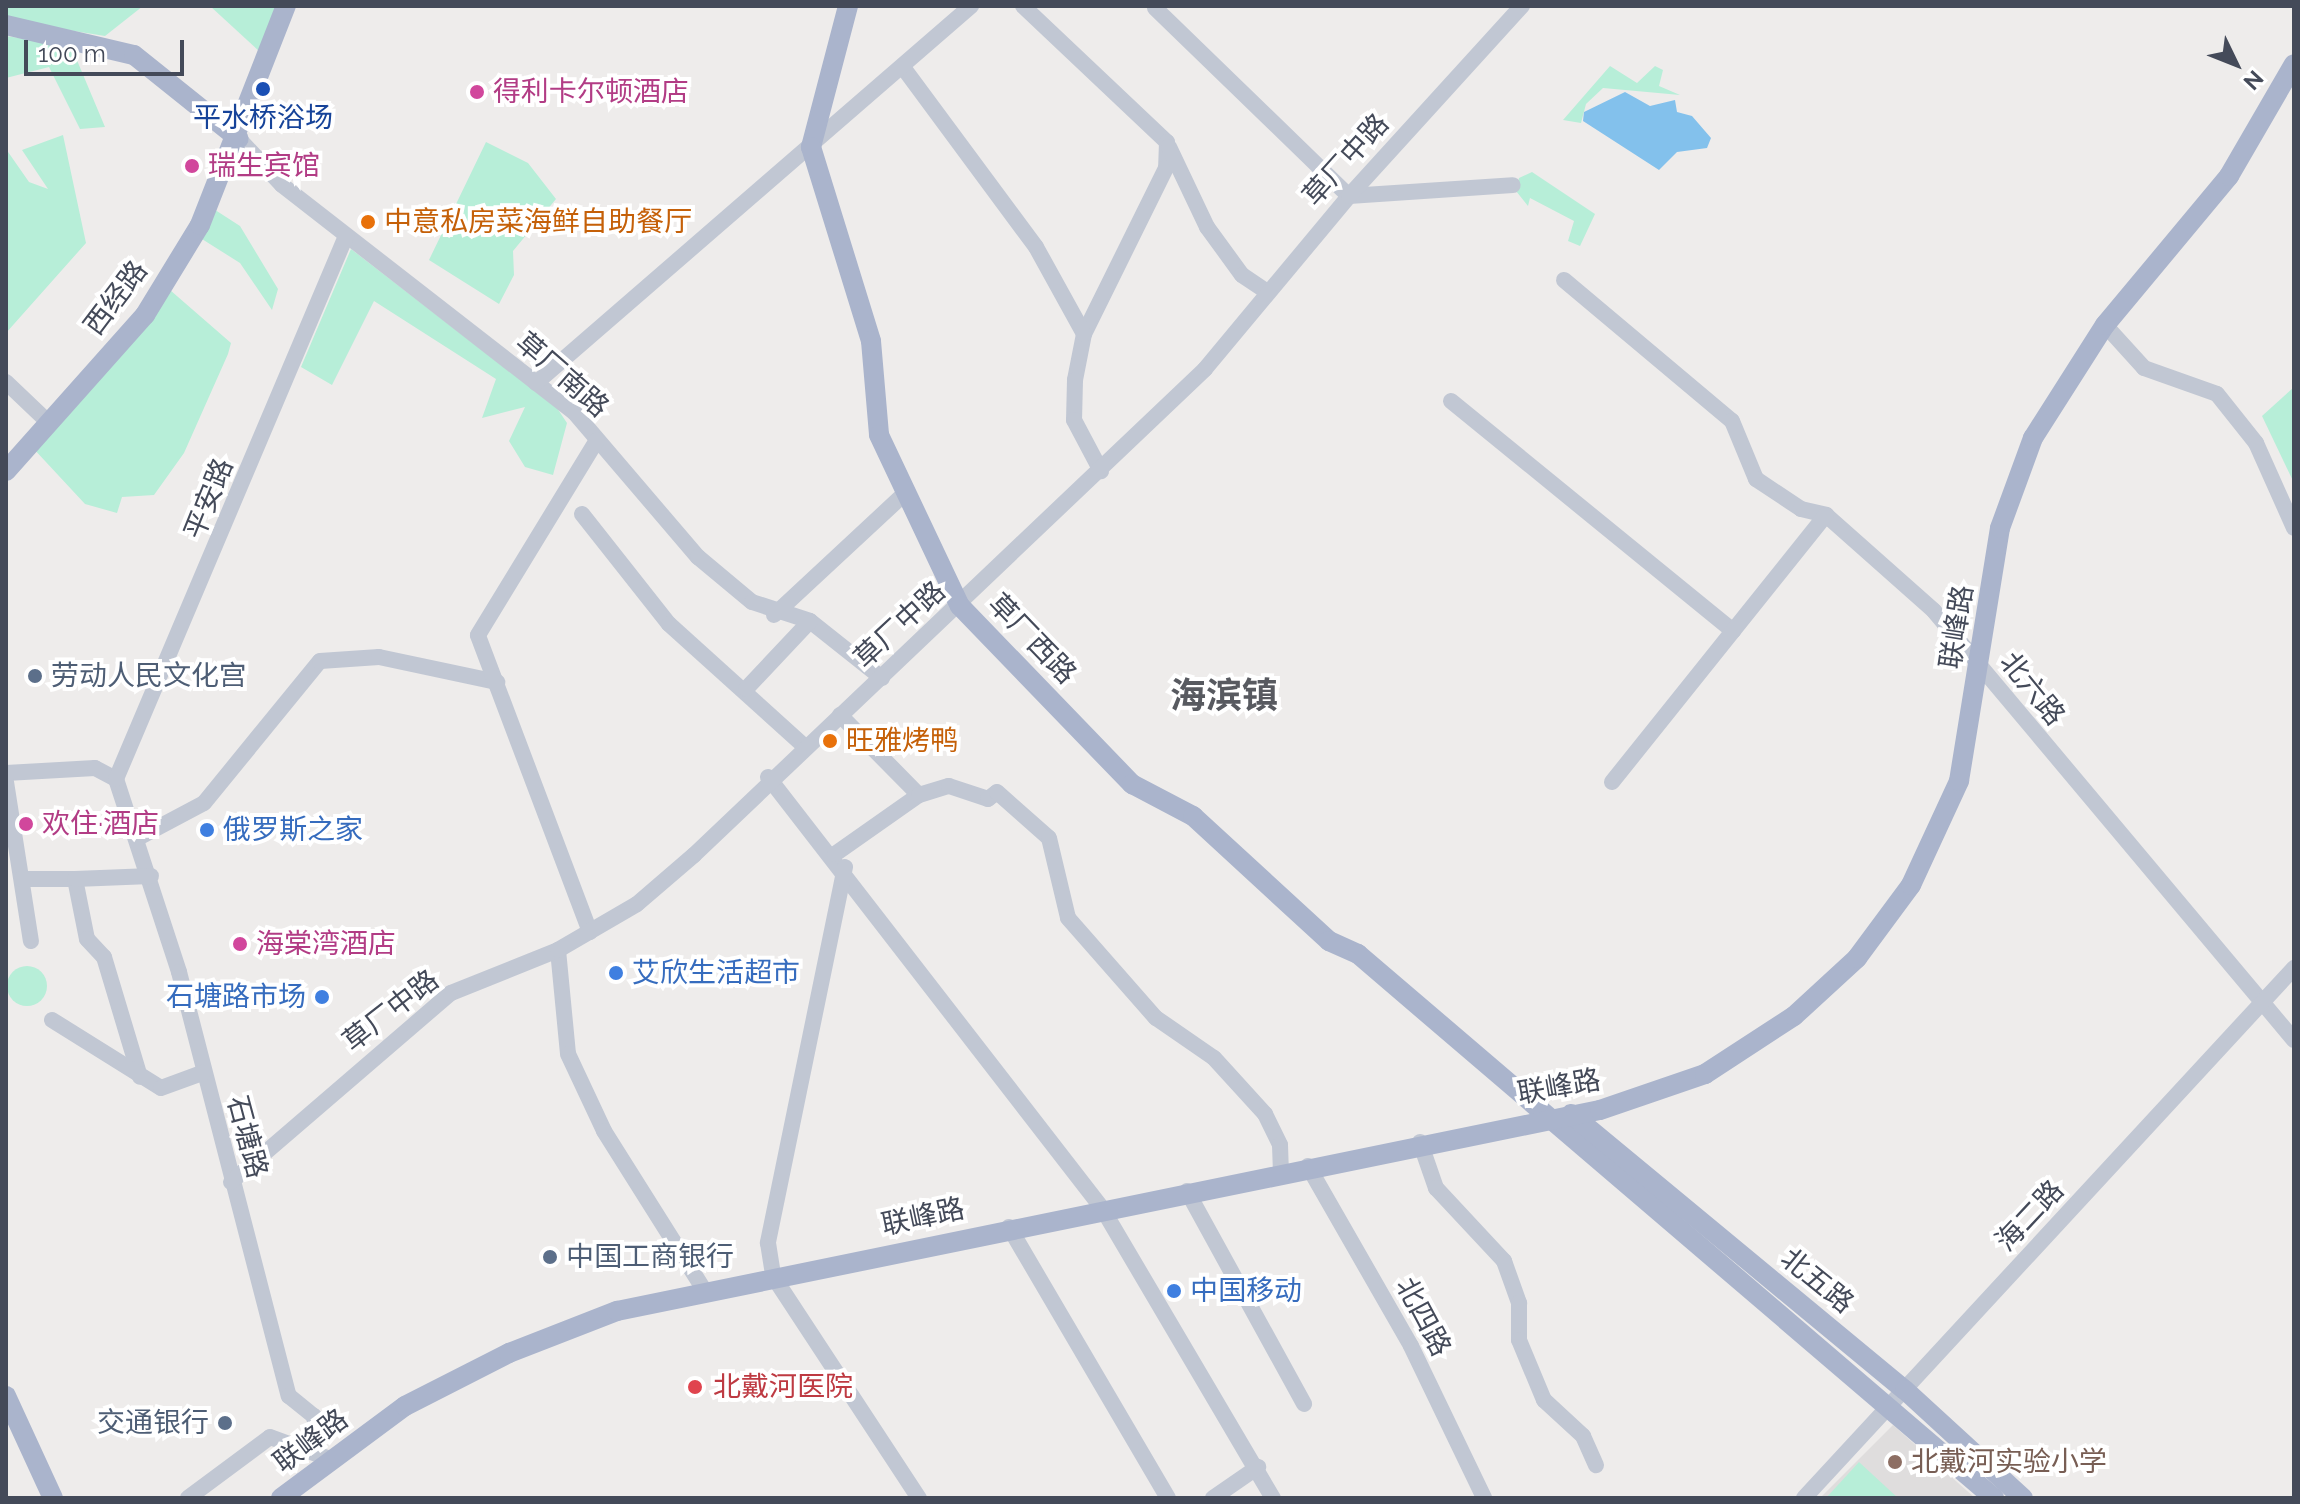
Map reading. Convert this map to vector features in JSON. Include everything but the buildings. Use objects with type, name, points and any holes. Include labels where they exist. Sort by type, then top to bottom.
[{"type":"main road","name":"西经路","points":[[6,471],[145,315],[200,225],[239,139],[286,6]]},
{"type":"main road","points":[[811,147],[848,6]]},
{"type":"main road","points":[[6,25],[134,55],[239,139]]},
{"type":"main road","name":"联峰路","points":[[281,1498],[405,1406],[509,1353],[617,1311],[704,1290],[1420,1142],[1547,1116],[1571,1114],[1705,1074],[1794,1016],[1857,958],[1911,885],[1959,781],[2000,528],[2033,438],[2105,325],[2229,176],[2293,68]]},
{"type":"main road","name":"草厂西路","points":[[811,147],[871,341],[879,435],[903,495],[960,606],[1132,784],[1193,816],[1329,941],[1358,954],[1547,1116]]},
{"type":"main road","name":"北五路","points":[[1571,1114],[1898,1397],[1994,1498]]},
{"type":"main road","name":"北五路","points":[[1547,1116],[2023,1498]]},
{"type":"main road","points":[[6,1396],[53,1498]]},
{"type":"street","points":[[536,383],[905,70],[971,6]]},
{"type":"street","points":[[1023,6],[1167,142],[1207,227],[1242,275],[1266,291]]},
{"type":"street","name":"草厂中路","points":[[231,1182],[304,1113],[451,993],[558,950],[637,904],[768,777],[960,606],[1205,369],[1266,291],[1522,6]]},
{"type":"street","points":[[1155,8],[1349,196],[1513,185]]},
{"type":"street","points":[[905,70],[1036,247],[1084,334]]},
{"type":"street","name":"草厂南路","points":[[239,139],[346,236],[536,383],[597,440],[698,557],[774,615],[810,621],[882,678]]},
{"type":"street","points":[[1101,471],[1074,420],[1084,334],[1166,168],[1167,142]]},
{"type":"street","name":"平安路","points":[[116,779],[346,236]]},
{"type":"street","name":"北六路","points":[[1564,280],[1732,421],[1756,479],[1801,509],[1826,515],[1934,611],[2259,1006],[2294,1040]]},
{"type":"street","points":[[2105,325],[2144,368],[2217,394],[2256,443],[2294,528]]},
{"type":"street","points":[[6,382],[48,422]]},
{"type":"street","points":[[1451,401],[1733,631]]},
{"type":"street","points":[[590,932],[478,635],[597,440]]},
{"type":"street","points":[[774,615],[903,495]]},
{"type":"street","points":[[582,514],[669,624],[731,685],[746,689],[805,747]]},
{"type":"street","points":[[1612,782],[1826,515]]},
{"type":"street","points":[[746,689],[810,621]]},
{"type":"street","points":[[140,837],[204,803],[320,661],[379,657],[497,682]]},
{"type":"street","points":[[840,715],[919,795]]},
{"type":"street","points":[[6,773],[95,768],[116,779]]},
{"type":"street","points":[[768,777],[840,860],[1102,1208],[1258,1467],[1273,1498]]},
{"type":"street","name":"石塘路","points":[[116,779],[140,837],[151,876],[289,1396],[314,1416],[318,1441]]},
{"type":"street","points":[[6,782],[31,941]]},
{"type":"street","points":[[919,1498],[773,1276],[768,1243],[840,860],[919,795],[949,786],[988,799],[997,792],[1049,838],[1068,918],[1156,1018],[1214,1058],[1265,1114],[1280,1145],[1281,1171]]},
{"type":"street","points":[[22,879],[151,876]]},
{"type":"street","points":[[75,879],[87,939],[104,957],[140,1077]]},
{"type":"street","points":[[558,950],[568,1054],[604,1131],[704,1290]]},
{"type":"street","name":"海二路","points":[[1804,1498],[2294,968]]},
{"type":"street","points":[[52,1020],[161,1088],[202,1073]]},
{"type":"street","points":[[1420,1142],[1436,1188],[1504,1261],[1519,1303],[1519,1340],[1544,1400],[1583,1436],[1596,1465]]},
{"type":"street","name":"北四路","points":[[1308,1166],[1411,1346],[1484,1498]]},
{"type":"street","points":[[1187,1191],[1304,1404]]},
{"type":"street","points":[[1009,1227],[1168,1498]]},
{"type":"street","points":[[188,1498],[270,1437],[330,1459]]},
{"type":"street","points":[[1213,1498],[1258,1467]]},
{"type":"shaded area","name":"北戴河实验小学","points":[[1893,1425],[1975,1498],[1820,1498]]},
{"type":"green space","points":[[6,6],[143,6],[105,36],[6,20]]},
{"type":"green space","points":[[210,6],[282,6],[260,52]]},
{"type":"green space","points":[[6,36],[71,46],[105,127],[80,129],[49,67],[6,78]]},
{"type":"green space","points":[[1610,66],[1637,83],[1655,66],[1663,70],[1659,86],[1680,95],[1603,88],[1586,104],[1581,123],[1563,120]]},
{"type":"green space","points":[[63,135],[86,243],[6,333],[6,149],[29,182],[48,189],[22,150]]},
{"type":"green space","points":[[486,142],[528,163],[556,199],[513,251],[514,275],[499,304],[429,260]]},
{"type":"green space","points":[[1532,172],[1595,214],[1580,246],[1568,241],[1574,221],[1530,198],[1528,206],[1516,191],[1519,178]]},
{"type":"green space","points":[[209,206],[240,226],[278,289],[272,310],[240,263],[194,234]]},
{"type":"green space","points":[[351,249],[557,408],[567,423],[553,475],[525,467],[509,441],[525,407],[482,418],[496,379],[374,301],[332,385],[301,367]]},
{"type":"green space","points":[[170,290],[231,343],[228,354],[184,453],[154,495],[122,497],[117,513],[85,504],[32,447]]},
{"type":"green space","points":[[2294,387],[2294,483],[2262,416]]},
{"type":"green space","points":[[27,966],[41,972],[47,986],[41,1000],[27,1006],[13,1000],[7,986],[13,972]]},
{"type":"green space","points":[[1859,1462],[1898,1498],[1826,1498]]},
{"type":"water","points":[[1625,92],[1650,106],[1675,100],[1677,112],[1692,116],[1711,138],[1707,148],[1677,152],[1659,170],[1583,121],[1584,112]]},
{"type":"place","name":"平水桥浴场","points":[[263,89]]},
{"type":"place","name":"得利卡尔顿酒店","points":[[477,92]]},
{"type":"place","name":"瑞生宾馆","points":[[192,166]]},
{"type":"place","name":"中意私房菜海鲜自助餐厅","points":[[368,222]]},
{"type":"place","name":"劳动人民文化宫","points":[[35,676]]},
{"type":"place","name":"旺雅烤鸭","points":[[830,741]]},
{"type":"place","name":"欢住·酒店","points":[[26,824]]},
{"type":"place","name":"俄罗斯之家","points":[[207,830]]},
{"type":"place","name":"海棠湾酒店","points":[[240,944]]},
{"type":"place","name":"艾欣生活超市","points":[[616,973]]},
{"type":"place","name":"石塘路市场","points":[[322,997]]},
{"type":"place","name":"中国工商银行","points":[[550,1257]]},
{"type":"place","name":"中国移动","points":[[1174,1291]]},
{"type":"place","name":"北戴河医院","points":[[695,1387]]},
{"type":"place","name":"交通银行","points":[[225,1423]]},
{"type":"place","name":"北戴河实验小学","points":[[1895,1462]]},
{"type":"district","name":"海滨镇","points":[[1224,696]]}]
